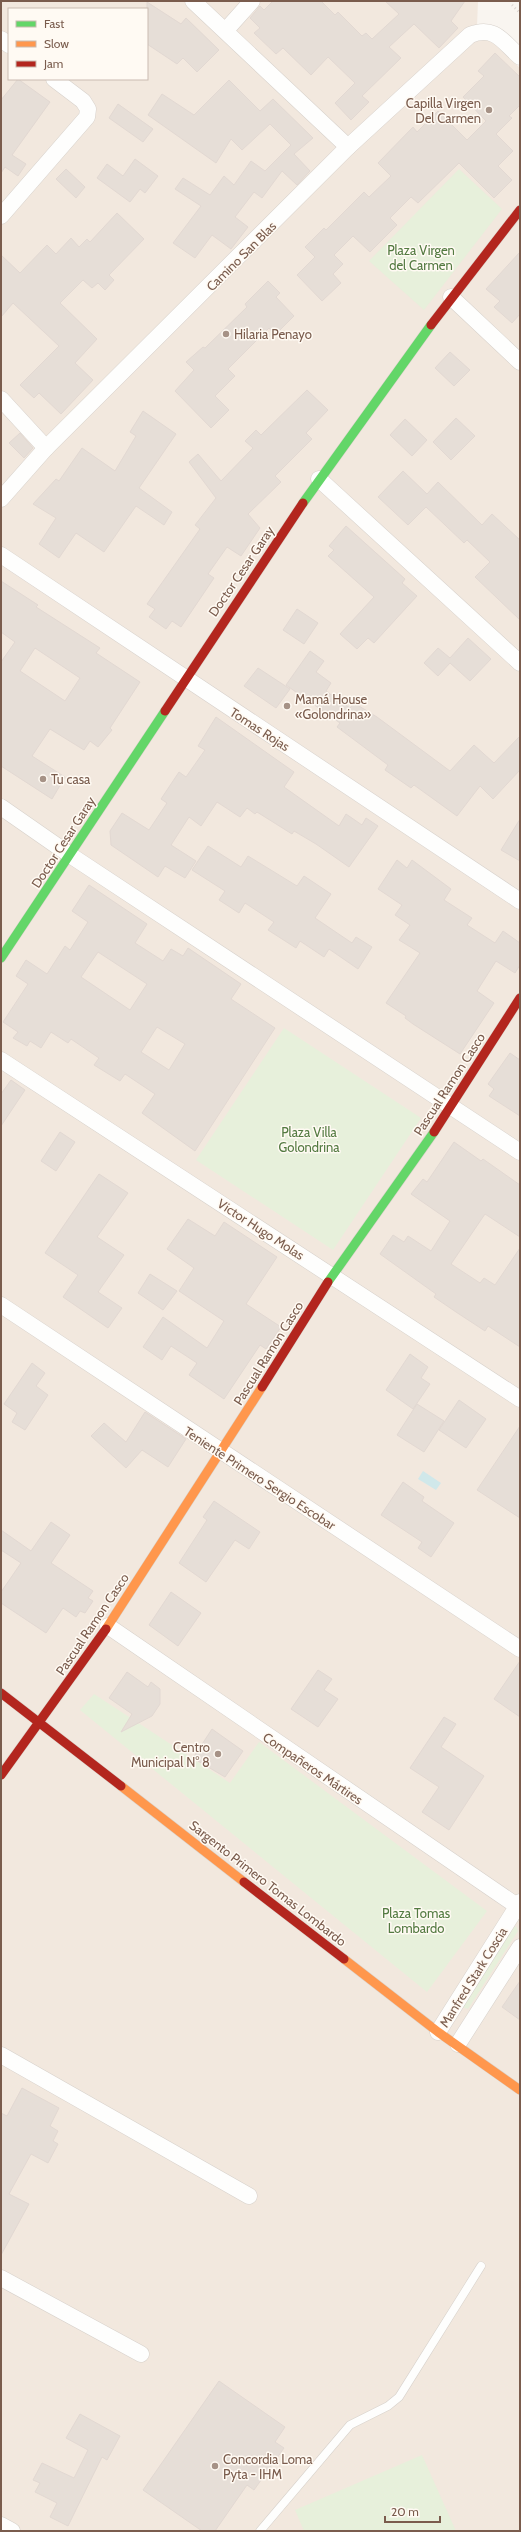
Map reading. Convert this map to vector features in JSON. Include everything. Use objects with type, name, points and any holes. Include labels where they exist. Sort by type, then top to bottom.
[{"type":"street","points":[[193,1],[226,30],[348,147]]},
{"type":"street","points":[[226,30],[252,1]]},
{"type":"street","name":"Camino San Blas","points":[[1,499],[46,448],[348,147],[470,35],[485,30],[493,33],[520,57]]},
{"type":"street","points":[[1,216],[87,117],[88,109],[83,101],[55,80]]},
{"type":"street","name":"Doctor Cesar Garay","points":[[1,958],[70,855],[184,679],[319,478],[451,297],[520,210]]},
{"type":"street","points":[[451,297],[520,362]]},
{"type":"street","points":[[1,400],[46,448]]},
{"type":"street","points":[[319,478],[520,663]]},
{"type":"street","name":"Tomas Rojas","points":[[1,555],[184,679],[520,901]]},
{"type":"street","points":[[1,807],[70,855],[520,1152]]},
{"type":"street","name":"Pascual Ramon Casco","points":[[1,1775],[41,1723],[108,1626],[221,1452],[332,1275],[452,1107],[520,998]]},
{"type":"street","name":"Victor Hugo Molas","points":[[1,1060],[520,1399]]},
{"type":"street","name":"Teniente Primero Sergio Escobar","points":[[1,1305],[520,1649]]},
{"type":"street","name":"Compañeros Mártires","points":[[108,1626],[519,1905]]},
{"type":"street","name":"Sargento Primero Tomas Lombardo","points":[[1,1693],[438,2032],[458,2044],[520,2090]]},
{"type":"street","name":"Manfred Stark Coscia","points":[[438,2032],[519,1905]]},
{"type":"street","name":"Manfred Stark Coscia","points":[[458,2044],[520,1947]]},
{"type":"street","points":[[1,2056],[249,2196]]},
{"type":"street","points":[[1,2278],[141,2354]]},
{"type":"street","points":[[1,2525],[12,2531]]},
{"type":"lane","points":[[260,2531],[342,2432],[350,2425],[388,2406],[399,2398],[481,2266]]},
{"type":"path","points":[[512,5],[520,13]]},
{"type":"shaded area","points":[[1,1],[478,1],[477,26],[520,68],[520,2531],[1,2531]]},
{"type":"green space","name":"Plaza Virgen del Carmen","points":[[459,169],[502,209],[424,310],[369,261]]},
{"type":"green space","name":"Plaza Villa Golondrina","points":[[284,1028],[421,1118],[333,1250],[196,1160]]},
{"type":"green space","name":"Plaza Tomas Lombardo","points":[[94,1694],[230,1783],[259,1742],[487,1911],[427,1992],[80,1710]]},
{"type":"green space","points":[[516,1926],[518,1931],[468,2009],[462,2007],[513,1928]]},
{"type":"green space","points":[[422,2455],[456,2531],[304,2531],[295,2510]]},
{"type":"water","points":[[423,1471],[441,1483],[436,1490],[418,1479]]},
{"type":"building","points":[[273,1],[321,1],[335,15],[338,12],[362,36],[366,33],[372,39],[399,14],[385,1],[465,1],[451,21],[458,28],[439,48],[414,24],[389,47],[401,58],[362,96],[369,102],[351,120],[335,103],[355,83],[328,57],[311,75],[283,48],[276,54],[254,33],[260,28],[250,18],[260,6],[264,10]]},
{"type":"building","points":[[147,2],[181,24],[186,18],[219,50],[197,72],[183,58],[177,64],[148,45]]},
{"type":"building","points":[[495,53],[520,77],[520,105],[509,116],[512,118],[496,134],[513,151],[498,166],[512,180],[494,198],[459,163],[418,203],[411,197],[390,218],[397,225],[370,252],[353,236],[334,255],[343,264],[333,274],[341,283],[322,301],[297,275],[315,257],[305,247],[324,228],[326,230],[364,192],[369,197],[391,176],[378,163],[413,127],[417,132],[438,111],[467,140],[486,121],[463,97],[484,76],[478,71]]},
{"type":"building","points":[[17,80],[19,80],[50,102],[12,155],[26,164],[18,176],[5,167],[1,173],[1,100]]},
{"type":"building","points":[[229,80],[260,111],[273,99],[313,138],[294,154],[310,171],[297,185],[282,171],[262,198],[254,192],[235,217],[248,227],[231,249],[212,235],[195,258],[173,243],[201,206],[175,189],[183,178],[210,195],[224,176],[234,185],[251,161],[265,171],[291,145],[270,124],[242,150],[231,139],[216,163],[148,115],[162,94],[194,115]]},
{"type":"building","points":[[118,104],[153,129],[143,142],[109,118]]},
{"type":"building","points":[[135,159],[158,176],[145,193],[140,189],[130,202],[97,178],[107,164],[123,176]]},
{"type":"building","points":[[66,169],[85,187],[76,198],[56,179]]},
{"type":"building","points":[[117,213],[144,239],[109,275],[114,280],[105,290],[98,283],[92,288],[83,280],[60,303],[97,339],[75,363],[93,380],[61,414],[39,393],[34,398],[20,385],[59,346],[13,303],[1,317],[1,255],[20,273],[47,245],[56,254],[71,238],[79,247],[87,239],[90,242]]},
{"type":"building","points":[[520,252],[520,314],[512,323],[494,307],[500,301],[486,289]]},
{"type":"building","points":[[268,281],[280,293],[276,297],[294,316],[275,335],[269,328],[228,369],[235,376],[215,396],[229,410],[211,428],[175,391],[194,370],[186,362],[203,347],[205,348],[247,307],[245,304]]},
{"type":"building","points":[[450,352],[470,370],[454,386],[435,368]]},
{"type":"building","points":[[307,390],[328,410],[306,433],[312,439],[275,476],[281,482],[248,514],[260,528],[241,556],[227,547],[208,574],[214,578],[181,627],[172,621],[166,629],[149,617],[155,609],[147,604],[200,529],[195,525],[216,498],[189,462],[198,454],[221,481],[253,448],[245,441],[256,430],[261,435]]},
{"type":"building","points":[[143,411],[176,434],[139,488],[172,512],[164,525],[136,506],[104,552],[76,533],[59,558],[39,544],[56,518],[33,504],[56,479],[59,481],[82,448],[115,471],[136,436],[130,432]]},
{"type":"building","points":[[456,418],[475,436],[451,460],[433,442]]},
{"type":"building","points":[[405,419],[427,440],[412,456],[390,435]]},
{"type":"building","points":[[20,433],[33,448],[24,458],[9,443]]},
{"type":"building","points":[[403,471],[427,494],[438,482],[482,525],[492,514],[520,540],[520,620],[475,577],[490,562],[467,540],[464,543],[426,507],[408,525],[378,497]]},
{"type":"building","points":[[346,526],[405,579],[402,583],[417,596],[374,643],[368,638],[357,649],[340,634],[374,597],[328,556],[334,550],[329,546]]},
{"type":"building","points":[[1,581],[38,605],[36,607],[100,648],[96,653],[140,682],[110,728],[112,730],[98,747],[90,741],[84,750],[50,729],[32,756],[65,777],[52,799],[1,766],[1,662],[15,642],[1,632]],"holes":[[[35,648],[80,678],[65,701],[20,671]]]},
{"type":"building","points":[[297,609],[318,623],[304,644],[283,630]]},
{"type":"building","points":[[468,638],[491,659],[470,681],[450,663],[438,676],[424,663],[438,648],[450,658]]},
{"type":"building","points":[[310,651],[324,661],[316,672],[331,683],[326,691],[350,708],[354,703],[377,717],[450,771],[474,745],[494,763],[520,736],[520,770],[493,799],[480,786],[457,816],[414,785],[411,788],[385,770],[388,765],[337,727],[340,723],[286,685]]},
{"type":"building","points":[[258,668],[290,689],[276,708],[244,686]]},
{"type":"building","points":[[216,717],[294,772],[284,787],[339,826],[346,814],[362,825],[366,818],[378,826],[349,867],[316,844],[294,831],[292,834],[257,812],[255,814],[247,808],[240,817],[217,802],[201,826],[189,817],[171,845],[196,861],[185,878],[165,866],[158,877],[111,845],[110,831],[122,813],[149,830],[167,803],[161,799],[179,772],[186,777],[205,750],[198,746]]},
{"type":"building","points":[[520,819],[520,861],[501,850]]},
{"type":"building","points":[[208,846],[241,867],[248,856],[297,886],[304,876],[331,894],[315,918],[352,943],[356,937],[372,947],[358,969],[329,949],[324,957],[300,941],[296,948],[268,930],[274,922],[245,903],[239,913],[219,900],[225,891],[192,870]]},
{"type":"building","points":[[397,860],[407,868],[412,860],[451,889],[444,900],[472,918],[467,925],[495,943],[503,931],[520,943],[520,965],[515,973],[496,961],[477,991],[494,1003],[460,1054],[413,1024],[405,1018],[406,1016],[386,1003],[420,953],[399,940],[410,925],[395,915],[402,905],[378,889]]},
{"type":"building","points":[[89,885],[147,924],[135,943],[163,961],[171,949],[183,956],[188,948],[241,984],[231,999],[275,1028],[195,1151],[142,1113],[155,1094],[125,1074],[120,1081],[94,1065],[99,1058],[71,1039],[68,1043],[51,1032],[41,1048],[30,1041],[27,1046],[13,1038],[18,1032],[3,1022],[28,984],[16,976],[26,960],[47,974],[65,946],[70,950],[88,922],[72,911]],"holes":[[[98,952],[147,984],[130,1010],[81,977]],[[157,1027],[185,1044],[169,1070],[141,1052]]]},
{"type":"building","points":[[510,1053],[520,1060],[520,1116],[489,1096],[494,1089],[488,1084]]},
{"type":"building","points":[[11,1080],[25,1090],[1,1126],[1,1094]]},
{"type":"building","points":[[60,1132],[75,1142],[56,1171],[41,1161]]},
{"type":"building","points":[[454,1142],[481,1161],[483,1159],[520,1185],[520,1237],[485,1214],[451,1264],[480,1283],[484,1278],[495,1285],[520,1248],[520,1347],[488,1326],[485,1331],[456,1312],[434,1297],[436,1294],[380,1254],[393,1235],[404,1242],[408,1236],[431,1251],[450,1221],[411,1194],[423,1179],[427,1182]]},
{"type":"building","points":[[99,1174],[128,1193],[97,1237],[124,1255],[98,1292],[122,1308],[108,1328],[63,1297],[78,1275],[45,1253]]},
{"type":"building","points":[[188,1219],[215,1236],[224,1222],[277,1257],[246,1304],[281,1327],[266,1349],[260,1345],[224,1399],[189,1375],[197,1363],[171,1346],[162,1360],[143,1347],[163,1317],[207,1348],[224,1321],[179,1291],[194,1268],[167,1249]]},
{"type":"building","points":[[150,1274],[177,1291],[163,1310],[138,1293]]},
{"type":"building","points":[[410,1354],[428,1367],[421,1378],[430,1384],[413,1409],[386,1390]]},
{"type":"building","points":[[32,1363],[45,1373],[36,1386],[48,1395],[25,1430],[12,1422],[17,1413],[4,1404]]},
{"type":"building","points":[[459,1400],[486,1419],[466,1448],[439,1430]]},
{"type":"building","points":[[417,1404],[444,1421],[424,1452],[397,1435]]},
{"type":"building","points":[[145,1412],[186,1439],[168,1467],[142,1450],[126,1468],[91,1436],[104,1423],[126,1442]]},
{"type":"building","points":[[520,1426],[520,1518],[477,1490]]},
{"type":"building","points":[[403,1482],[424,1497],[422,1501],[454,1523],[431,1557],[418,1548],[422,1542],[381,1515]]},
{"type":"building","points":[[214,1501],[260,1532],[249,1549],[235,1540],[206,1582],[179,1563],[207,1520],[203,1517]]},
{"type":"building","points":[[51,1522],[70,1535],[51,1563],[93,1591],[88,1598],[93,1601],[85,1613],[80,1611],[76,1617],[63,1608],[46,1633],[1,1603],[1,1592],[21,1563],[1,1550],[1,1530],[31,1551]]},
{"type":"building","points":[[171,1592],[201,1613],[178,1646],[149,1625]]},
{"type":"building","points":[[520,1661],[520,1717],[494,1699]]},
{"type":"building","points":[[318,1670],[332,1679],[324,1690],[338,1699],[318,1727],[291,1709]]},
{"type":"building","points":[[127,1672],[148,1687],[151,1682],[160,1689],[160,1704],[152,1716],[121,1732],[132,1714],[109,1698]]},
{"type":"building","points":[[444,1717],[456,1724],[441,1747],[484,1776],[449,1830],[422,1812],[439,1787],[410,1768]]},
{"type":"building","name":"Centro Municipal N° 8","points":[[212,1729],[243,1751],[225,1777],[193,1758]]},
{"type":"building","points":[[520,1981],[520,2020],[502,2007]]},
{"type":"building","points":[[22,2088],[59,2108],[50,2126],[58,2131],[53,2141],[58,2144],[48,2163],[31,2154],[9,2194],[29,2204],[1,2255],[1,2113],[7,2116]]},
{"type":"building","name":"Concordia Loma Pyta - IHM","points":[[219,2381],[285,2427],[275,2442],[284,2448],[254,2490],[247,2485],[215,2531],[202,2531],[143,2490]]},
{"type":"building","points":[[80,2414],[120,2436],[107,2460],[102,2457],[68,2526],[50,2517],[57,2503],[35,2492],[40,2483],[33,2480],[42,2463],[74,2478],[88,2450],[66,2438]]},
{"type":"traffic: fast","points":[[303,503],[431,325]]},
{"type":"traffic: fast","points":[[1,958],[165,711]]},
{"type":"traffic: fast","points":[[328,1282],[434,1132]]},
{"type":"traffic: slow","points":[[106,1629],[262,1387]]},
{"type":"traffic: slow","points":[[121,1786],[244,1882]]},
{"type":"traffic: slow","points":[[344,1959],[438,2032],[520,2090]]},
{"type":"traffic: jam","points":[[431,325],[520,210]]},
{"type":"traffic: jam","points":[[165,711],[303,503]]},
{"type":"traffic: jam","points":[[434,1132],[520,998]]},
{"type":"traffic: jam","points":[[262,1387],[328,1282]]},
{"type":"traffic: jam","points":[[1,1775],[106,1629]]},
{"type":"traffic: jam","points":[[1,1693],[121,1786]]},
{"type":"traffic: jam","points":[[244,1882],[344,1959]]},
{"type":"place","name":"Capilla Virgen Del Carmen","points":[[489,110]]},
{"type":"place","name":"Hilaria Penayo","points":[[226,334]]},
{"type":"place","name":"Mamá House «Golondrina»","points":[[287,706]]},
{"type":"place","name":"Tu casa","points":[[43,779]]},
{"type":"place","name":"Centro Municipal N° 8","points":[[218,1754]]},
{"type":"place","name":"Concordia Loma Pyta - IHM","points":[[215,2466]]}]
